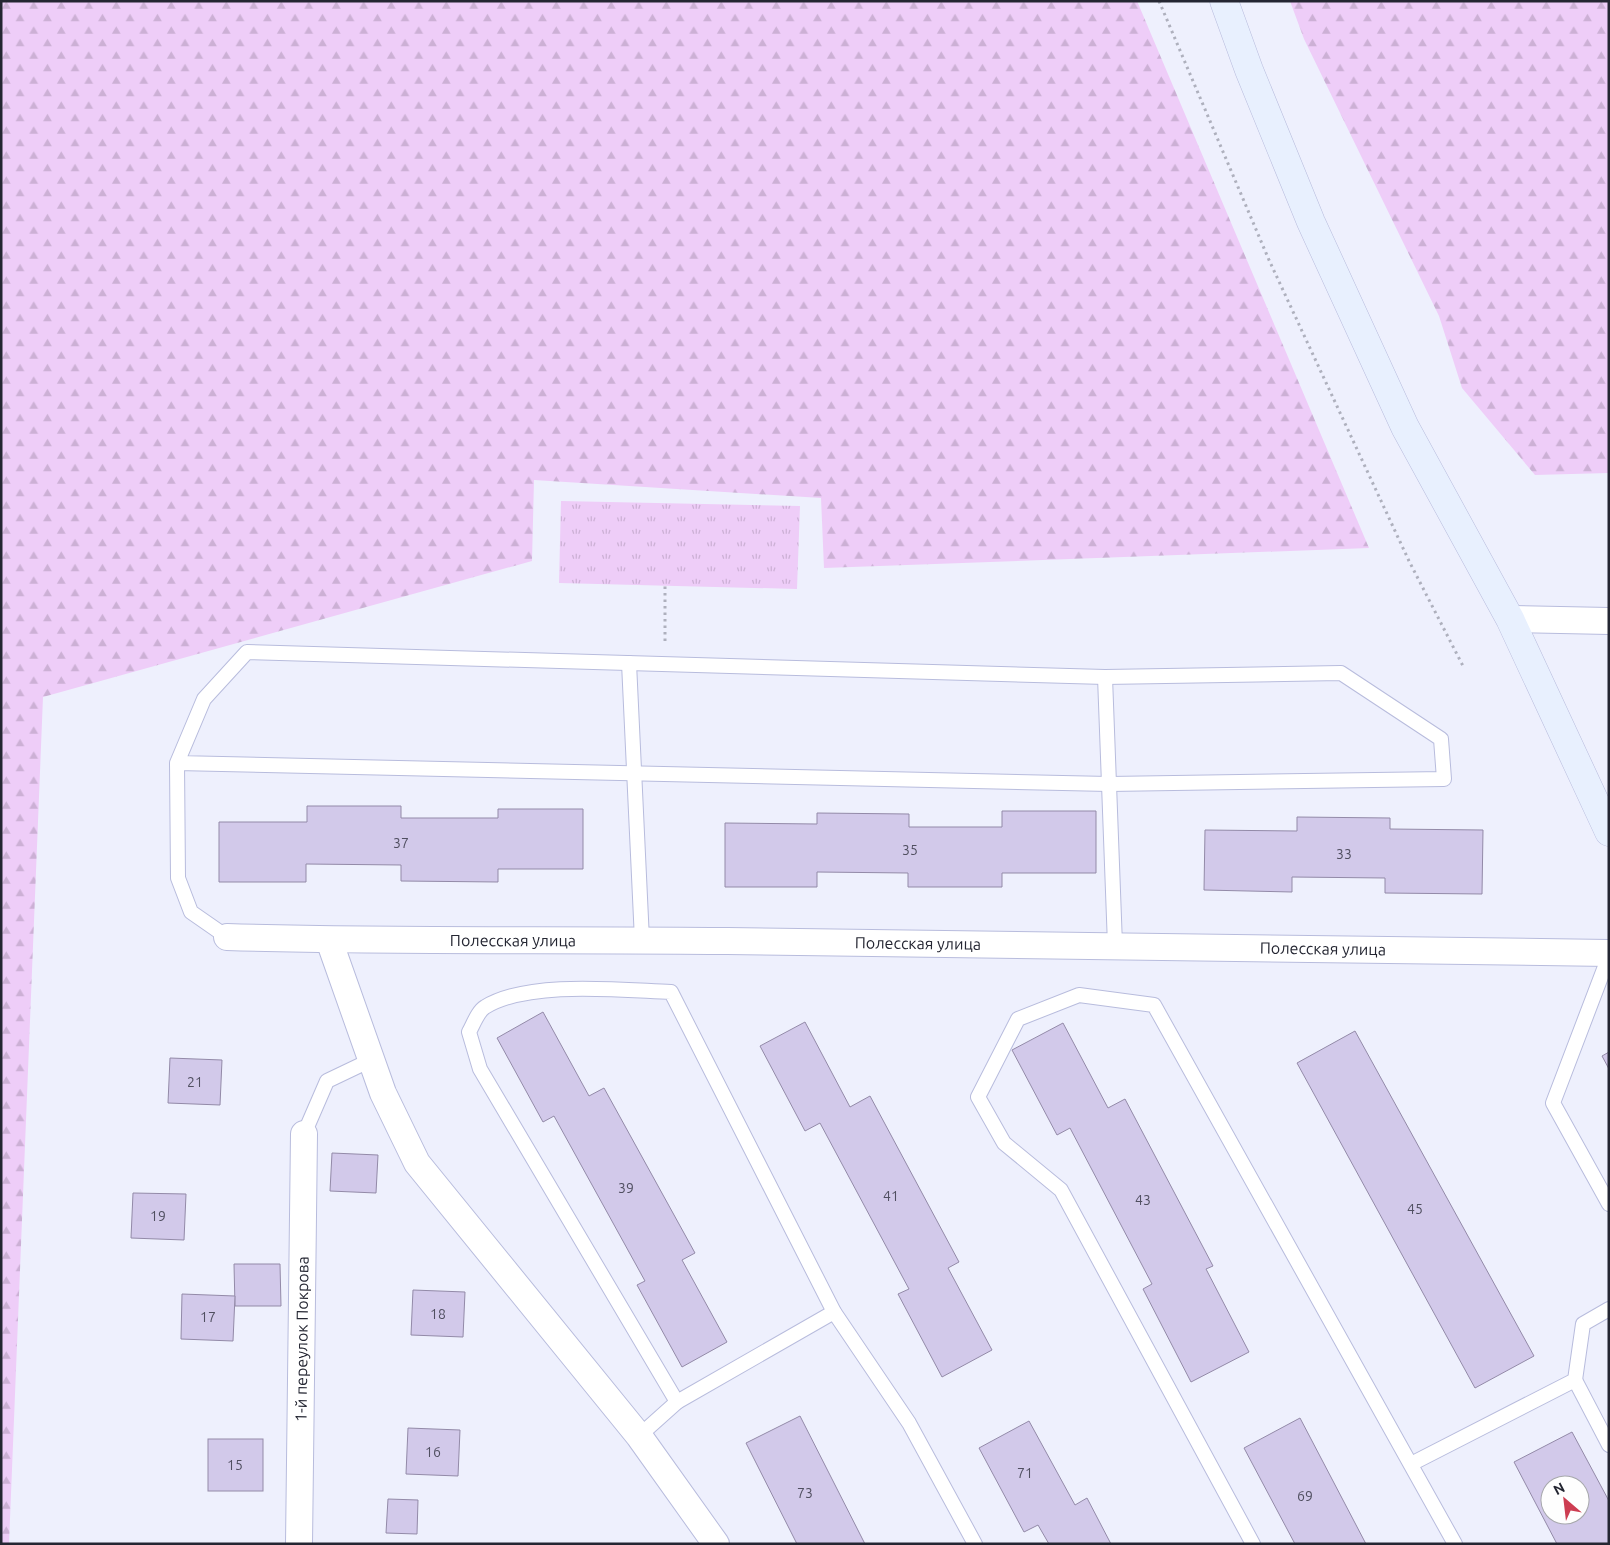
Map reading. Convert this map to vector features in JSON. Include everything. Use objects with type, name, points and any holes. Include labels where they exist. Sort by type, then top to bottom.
[{"type":"street","points":[[1224,1],[1249,70],[1311,222],[1405,427],[1510,619],[1609,832]]},
{"type":"street","points":[[1510,619],[1609,621]]},
{"type":"street","name":"Полесская улица","points":[[227,937],[329,940],[642,940],[1115,945],[1609,955]]},
{"type":"street","points":[[329,940],[383,1093],[417,1163],[639,1436],[716,1544]]},
{"type":"street","name":"1-й переулок Покрова","points":[[299,1544],[304,1134]]},
{"type":"lane","points":[[177,763],[1109,784],[1444,779],[1441,739],[1341,673],[1106,677],[247,652],[204,699],[177,763],[178,878],[191,912],[227,937]]},
{"type":"lane","points":[[629,664],[642,940]]},
{"type":"lane","points":[[1106,677],[1115,945]]},
{"type":"lane","points":[[1609,955],[1553,1103],[1609,1204]]},
{"type":"lane","points":[[677,1402],[480,1069],[469,1032],[483,1008],[515,994],[573,988],[671,992],[834,1312],[909,1423],[975,1544]]},
{"type":"lane","points":[[1253,1544],[1061,1190],[1004,1144],[978,1096],[1018,1019],[1079,995],[1154,1005],[1455,1544]]},
{"type":"lane","points":[[304,1134],[327,1081],[371,1060]]},
{"type":"lane","points":[[1609,1309],[1583,1324],[1575,1380],[1609,1445]]},
{"type":"lane","points":[[639,1436],[677,1402],[834,1312]]},
{"type":"lane","points":[[1411,1464],[1575,1380]]},
{"type":"path","points":[[1159,1],[1269,260],[1409,561],[1463,666]]},
{"type":"path","points":[[664,664],[665,586]]},
{"type":"green space","points":[[1,1],[1137,1],[1369,548],[824,568],[821,498],[534,480],[532,561],[43,697],[9,1544],[1,1544]]},
{"type":"green space","points":[[1290,1],[1609,1],[1609,473],[1535,475],[1462,388],[1439,316],[1304,39]]},
{"type":"green space","points":[[561,501],[800,506],[797,589],[559,583]]},
{"type":"building","points":[[307,806],[401,806],[401,818],[498,818],[498,809],[583,809],[583,869],[498,869],[498,882],[401,881],[401,865],[306,864],[306,882],[219,882],[219,822],[307,822]]},
{"type":"building","points":[[1002,811],[1096,811],[1096,873],[1002,873],[1002,887],[908,887],[908,873],[817,872],[817,887],[725,887],[725,823],[817,824],[817,813],[909,814],[909,827],[1002,827]]},
{"type":"building","points":[[1297,817],[1390,818],[1390,829],[1483,830],[1482,894],[1385,893],[1385,878],[1292,877],[1292,892],[1204,890],[1205,830],[1297,831]]},
{"type":"building","points":[[543,1012],[589,1096],[604,1088],[695,1253],[682,1260],[727,1342],[682,1367],[637,1285],[645,1281],[554,1116],[543,1122],[497,1038]]},
{"type":"building","points":[[805,1022],[850,1107],[870,1096],[959,1262],[948,1268],[992,1350],[942,1377],[898,1294],[909,1289],[820,1123],[805,1131],[760,1046]]},
{"type":"building","points":[[1063,1023],[1108,1108],[1125,1099],[1213,1266],[1206,1269],[1249,1352],[1191,1382],[1143,1289],[1152,1284],[1070,1128],[1057,1135],[1012,1050]]},
{"type":"building","points":[[1355,1031],[1534,1356],[1475,1388],[1297,1063]]},
{"type":"building","points":[[1609,1052],[1609,1069],[1602,1056]]},
{"type":"building","points":[[170,1058],[222,1060],[220,1105],[168,1103]]},
{"type":"building","points":[[332,1153],[378,1155],[376,1193],[330,1191]]},
{"type":"building","points":[[133,1193],[186,1194],[184,1240],[131,1238]]},
{"type":"building","points":[[234,1264],[280,1264],[281,1306],[235,1306]]},
{"type":"building","points":[[413,1290],[465,1292],[463,1337],[411,1335]]},
{"type":"building","points":[[182,1294],[235,1296],[233,1341],[181,1339]]},
{"type":"building","points":[[800,1416],[865,1544],[797,1544],[746,1443]]},
{"type":"building","points":[[1300,1418],[1366,1544],[1295,1544],[1244,1448]]},
{"type":"building","points":[[1029,1421],[1075,1505],[1087,1498],[1111,1544],[1049,1544],[1038,1525],[1024,1532],[979,1448]]},
{"type":"building","points":[[408,1428],[460,1430],[458,1476],[406,1474]]},
{"type":"building","points":[[1572,1432],[1609,1501],[1609,1544],[1557,1544],[1547,1525],[1590,1525],[1590,1475],[1540,1475],[1540,1512],[1514,1462]]},
{"type":"building","points":[[208,1439],[263,1439],[263,1491],[208,1491]]},
{"type":"building","points":[[388,1499],[418,1500],[417,1534],[386,1533]]}]
